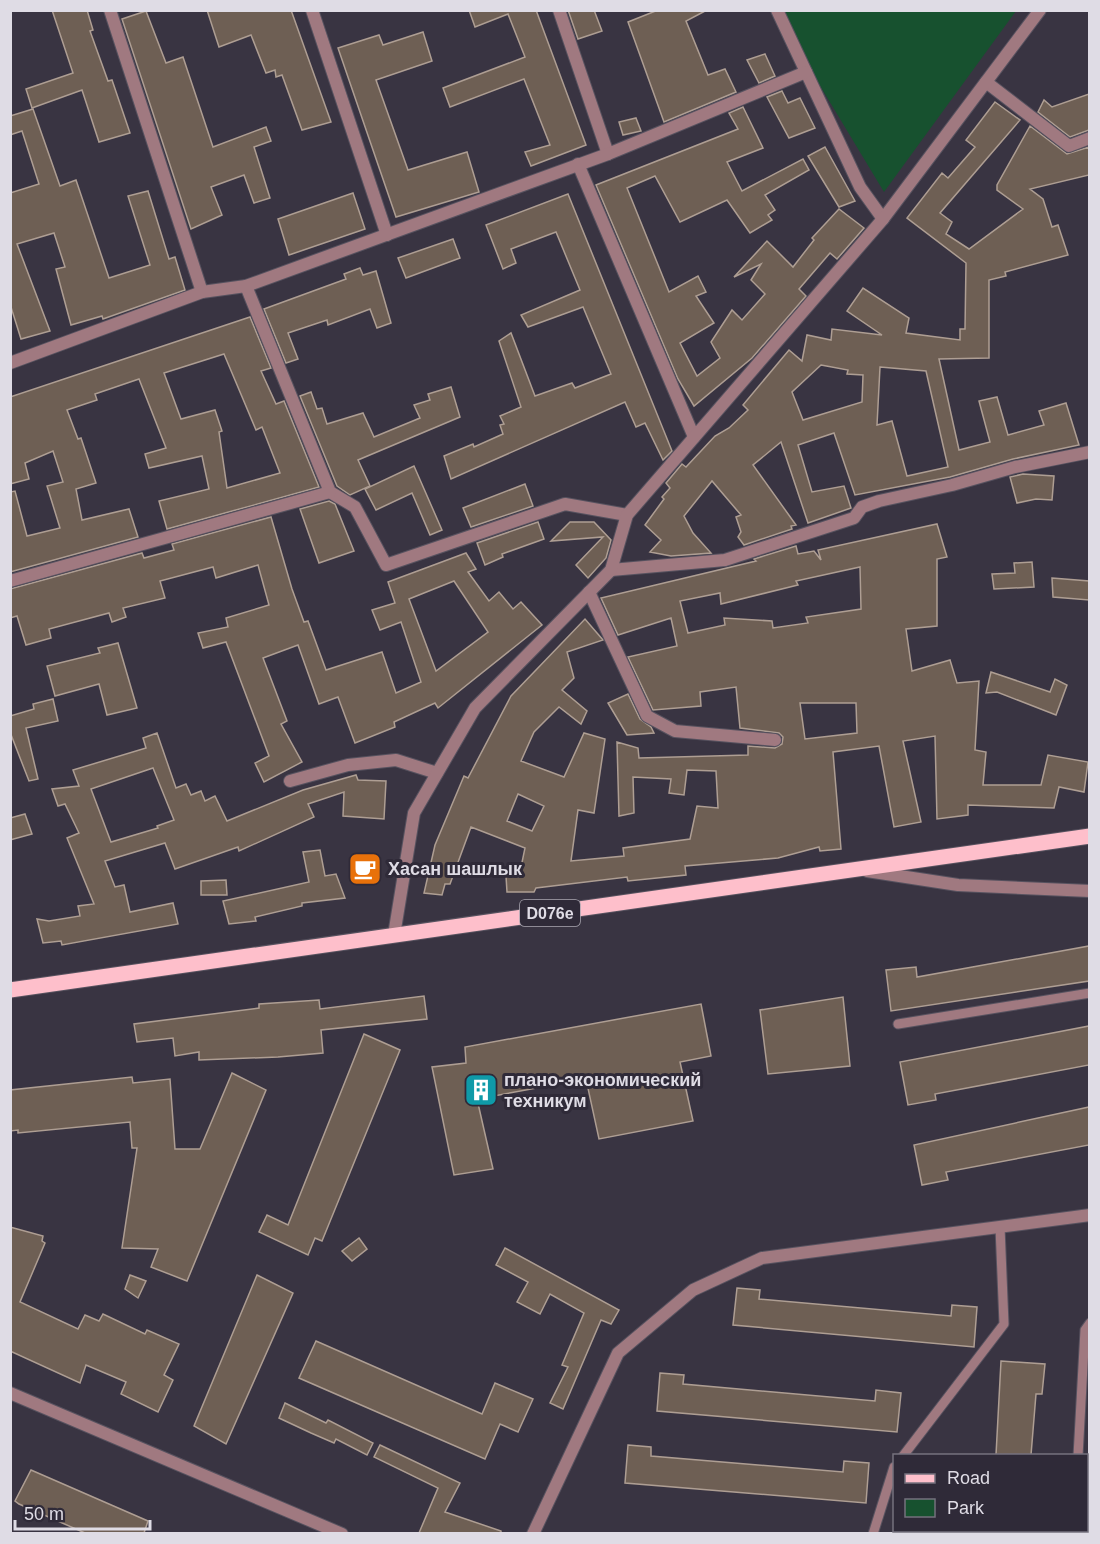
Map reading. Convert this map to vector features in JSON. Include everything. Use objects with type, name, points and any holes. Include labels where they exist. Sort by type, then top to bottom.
[{"type":"main road","name":"D076e","points":[[10,990],[1089,836]]},
{"type":"street","points":[[110,10],[202,292]]},
{"type":"street","points":[[312,10],[387,235]]},
{"type":"street","points":[[559,10],[608,154]]},
{"type":"street","points":[[777,10],[860,187],[883,219]]},
{"type":"street","points":[[394,935],[414,813],[475,708],[611,570],[627,515],[883,219],[1040,10]]},
{"type":"street","points":[[10,363],[202,292],[246,286],[387,235],[608,154],[806,72]]},
{"type":"street","points":[[986,82],[1069,146],[1089,138]]},
{"type":"street","points":[[578,164],[694,437]]},
{"type":"street","points":[[246,286],[330,492],[355,507],[386,565],[565,504],[627,515]]},
{"type":"street","points":[[611,570],[725,560],[854,518],[862,507],[879,501],[952,485],[1015,467],[1089,452]]},
{"type":"street","points":[[10,581],[330,492]]},
{"type":"street","points":[[589,592],[647,716],[675,731],[775,740]]},
{"type":"street","points":[[290,781],[348,765],[396,760],[437,773]]},
{"type":"street","points":[[862,870],[958,885],[1089,891]]},
{"type":"street","points":[[533,1533],[618,1353],[693,1290],[762,1258],[1089,1215]]},
{"type":"street","points":[[10,1393],[342,1533]]},
{"type":"lane","points":[[898,1024],[1089,993]]},
{"type":"lane","points":[[904,1454],[1004,1324],[1000,1227]]},
{"type":"lane","points":[[1078,1454],[1085,1330],[1089,1323]]},
{"type":"lane","points":[[873,1533],[893,1470]]},
{"type":"green space","points":[[775,11],[1016,11],[884,192]]},
{"type":"building","points":[[52,10],[87,10],[93,30],[90,31],[108,81],[112,80],[130,133],[99,142],[82,90],[32,108],[26,89],[73,73]]},
{"type":"building","points":[[207,10],[291,10],[331,122],[302,130],[282,75],[276,77],[275,70],[266,73],[251,35],[219,47]]},
{"type":"building","points":[[469,10],[536,10],[586,145],[531,166],[525,152],[550,145],[524,79],[450,107],[443,88],[525,57],[508,14],[475,27]]},
{"type":"building","points":[[568,10],[594,10],[602,31],[578,39]]},
{"type":"building","points":[[658,10],[707,10],[686,21],[708,75],[725,69],[736,92],[664,122],[628,22]]},
{"type":"building","points":[[146,11],[166,63],[183,57],[213,147],[266,127],[271,141],[254,147],[270,198],[254,203],[244,175],[211,187],[222,215],[191,229],[122,19]]},
{"type":"building","points":[[423,32],[432,61],[376,80],[408,170],[467,152],[479,192],[396,217],[338,48],[379,35],[383,45]]},
{"type":"building","points":[[765,54],[775,76],[759,83],[747,60]]},
{"type":"building","points":[[782,91],[788,103],[800,98],[815,128],[789,138],[767,97]]},
{"type":"building","points":[[1089,94],[1089,130],[1070,137],[1038,112],[1044,100],[1052,107]]},
{"type":"building","points":[[995,102],[1020,120],[940,213],[952,222],[946,234],[969,249],[1023,209],[997,190],[997,185],[1030,126],[1067,154],[1089,147],[1089,175],[1030,189],[1043,199],[1052,227],[1058,225],[1068,255],[1005,272],[1006,276],[989,280],[989,358],[939,359],[959,450],[990,442],[979,401],[997,397],[1008,435],[1044,425],[1039,411],[1066,403],[1079,445],[1013,459],[950,477],[855,495],[834,433],[798,445],[812,492],[844,486],[851,508],[808,523],[781,442],[753,465],[796,525],[791,526],[792,529],[744,545],[738,537],[741,532],[736,517],[741,515],[712,481],[684,516],[693,533],[711,553],[671,556],[650,552],[661,540],[645,525],[670,488],[666,483],[682,464],[686,467],[715,436],[729,428],[748,410],[743,405],[789,350],[802,361],[807,335],[831,340],[832,329],[882,335],[847,311],[863,288],[909,318],[906,333],[960,340],[960,329],[965,329],[966,263],[907,218],[942,173],[948,178],[975,147],[966,140]],"holes":[[[821,365],[848,370],[847,374],[863,375],[862,402],[803,420],[792,392]],[[880,367],[926,371],[948,467],[907,476],[892,421],[877,425]]]},
{"type":"building","points":[[743,107],[763,148],[727,162],[742,191],[803,159],[809,170],[765,195],[775,210],[768,215],[772,220],[750,233],[727,200],[680,222],[655,176],[627,188],[669,292],[698,276],[706,292],[696,296],[714,323],[680,343],[697,376],[720,358],[711,342],[732,310],[742,320],[765,294],[751,280],[761,264],[734,277],[767,241],[793,267],[814,240],[812,238],[839,209],[864,228],[837,259],[830,253],[799,289],[806,296],[752,358],[694,406],[678,379],[596,185],[738,129],[729,113]]},
{"type":"building","points":[[33,109],[60,186],[76,180],[109,278],[150,265],[128,196],[148,191],[169,259],[175,257],[185,290],[103,319],[102,316],[71,325],[56,269],[65,267],[54,233],[17,244],[50,331],[21,339],[10,304],[10,193],[39,184],[22,131],[10,135],[10,116]]},
{"type":"building","points":[[636,118],[641,131],[623,135],[619,122]]},
{"type":"building","points":[[825,147],[855,201],[839,207],[808,156]]},
{"type":"building","points":[[353,193],[365,229],[289,255],[278,219]]},
{"type":"building","points":[[568,194],[672,451],[663,460],[645,423],[636,427],[625,402],[451,479],[444,456],[473,444],[474,447],[503,434],[500,425],[504,424],[500,416],[521,407],[499,341],[511,333],[535,396],[572,383],[575,388],[611,374],[583,307],[528,327],[521,315],[580,290],[556,232],[511,249],[516,263],[503,269],[486,225]]},
{"type":"building","points":[[453,239],[460,258],[406,278],[398,258]]},
{"type":"building","points":[[360,268],[363,275],[376,271],[391,323],[377,328],[370,309],[328,325],[327,320],[288,333],[298,359],[286,363],[264,309],[346,279],[344,274]]},
{"type":"building","points":[[250,317],[271,368],[261,371],[276,404],[284,401],[319,487],[167,529],[159,501],[209,489],[202,456],[149,468],[145,454],[166,448],[139,379],[95,394],[97,400],[67,410],[78,439],[81,438],[96,483],[76,489],[82,520],[129,509],[138,537],[10,572],[10,492],[15,491],[27,536],[60,528],[47,486],[63,482],[53,451],[25,463],[29,479],[10,484],[10,397]],"holes":[[[224,354],[256,430],[262,427],[280,473],[227,488],[219,432],[222,431],[215,410],[181,419],[164,373]]]},
{"type":"building","points":[[451,387],[460,417],[358,460],[370,486],[350,495],[337,486],[300,396],[311,392],[317,409],[322,408],[327,424],[363,413],[374,437],[420,418],[414,405],[430,400],[428,394]]},
{"type":"building","points":[[414,466],[442,530],[430,535],[412,493],[376,510],[365,489]]},
{"type":"building","points":[[1023,474],[1054,476],[1052,500],[1036,499],[1017,503],[1010,477]]},
{"type":"building","points":[[525,484],[533,506],[471,527],[463,508]]},
{"type":"building","points":[[329,501],[335,504],[354,551],[319,563],[300,509]]},
{"type":"building","points":[[271,517],[292,589],[304,622],[308,621],[326,670],[382,652],[396,693],[421,682],[401,622],[380,630],[372,610],[395,603],[388,582],[466,553],[476,569],[468,572],[489,601],[499,592],[513,609],[521,602],[542,625],[438,708],[435,703],[394,722],[395,727],[355,743],[338,697],[319,704],[298,645],[263,658],[287,721],[281,724],[302,762],[264,782],[255,763],[269,756],[226,642],[203,648],[198,633],[228,627],[226,618],[269,605],[258,565],[216,578],[213,567],[160,581],[165,598],[123,608],[126,617],[112,622],[109,613],[49,629],[51,638],[26,645],[17,616],[10,618],[10,589],[142,553],[144,558],[174,550],[172,544]],"holes":[[[454,581],[488,632],[436,671],[409,599]]]},
{"type":"building","points":[[538,522],[544,539],[502,554],[503,557],[485,565],[477,543]]},
{"type":"building","points":[[570,522],[594,522],[611,540],[606,558],[588,578],[576,565],[603,537],[551,541]]},
{"type":"building","points":[[937,524],[947,557],[937,559],[937,626],[906,629],[912,671],[950,660],[957,683],[979,681],[975,750],[986,752],[983,785],[1041,785],[1048,755],[1088,762],[1084,792],[1059,787],[1054,808],[968,805],[968,815],[937,819],[935,736],[903,741],[921,822],[894,827],[879,746],[833,752],[841,849],[820,851],[819,847],[778,858],[685,866],[686,875],[628,881],[627,877],[536,888],[534,892],[507,892],[506,876],[519,877],[525,848],[471,827],[450,884],[445,884],[442,895],[424,893],[435,845],[464,776],[468,778],[511,696],[585,619],[603,640],[567,652],[574,678],[562,690],[587,711],[581,724],[559,707],[534,732],[521,761],[564,777],[584,733],[605,739],[594,813],[578,810],[571,861],[624,856],[623,848],[690,839],[697,806],[718,808],[716,771],[687,770],[684,795],[669,793],[671,779],[633,777],[634,813],[619,816],[617,742],[638,748],[639,758],[748,755],[748,746],[775,748],[782,744],[783,737],[779,733],[740,728],[736,687],[700,692],[701,706],[653,710],[628,657],[677,646],[671,618],[618,635],[601,598],[756,561],[754,559],[796,546],[798,554],[814,551],[821,560],[818,550]],"holes":[[[860,567],[861,609],[806,617],[808,623],[773,628],[772,621],[724,618],[725,625],[688,633],[680,601],[720,593],[721,604],[798,585],[796,581]],[[800,703],[856,703],[857,733],[805,739]],[[518,794],[544,806],[532,831],[507,821]]]},
{"type":"building","points":[[1032,562],[1034,587],[994,589],[992,574],[1015,573],[1014,563]]},
{"type":"building","points":[[1052,578],[1089,581],[1089,600],[1053,597]]},
{"type":"building","points":[[118,643],[137,708],[107,715],[99,684],[55,696],[47,666],[100,653],[98,648]]},
{"type":"building","points":[[991,672],[1050,692],[1055,679],[1067,685],[1056,715],[997,692],[986,693]]},
{"type":"building","points":[[628,694],[640,719],[651,727],[654,733],[627,735],[608,703]]},
{"type":"building","points":[[53,699],[58,721],[26,728],[38,779],[29,781],[10,732],[10,716],[34,709],[33,704]]},
{"type":"building","points":[[157,733],[176,788],[186,784],[191,795],[201,791],[205,801],[215,796],[227,821],[303,790],[356,775],[358,780],[386,781],[384,819],[343,816],[344,792],[308,804],[314,817],[239,851],[238,847],[175,869],[165,843],[105,861],[115,887],[124,885],[130,912],[173,903],[178,924],[62,945],[61,941],[43,943],[37,919],[49,921],[80,916],[78,906],[94,904],[67,838],[79,833],[65,804],[58,806],[52,789],[79,786],[73,770],[146,748],[143,738]],"holes":[[[153,768],[174,820],[157,826],[158,828],[111,842],[91,789]]]},
{"type":"building","points":[[25,814],[32,834],[10,840],[10,818]]},
{"type":"building","points":[[320,850],[325,876],[336,874],[345,898],[302,903],[302,906],[255,917],[256,921],[229,924],[223,901],[309,882],[303,852]]},
{"type":"building","points":[[226,880],[227,895],[201,895],[201,881]]},
{"type":"building","points":[[1089,946],[1089,981],[891,1011],[886,970],[916,967],[917,977]]},
{"type":"building","points":[[424,996],[427,1019],[321,1030],[323,1053],[199,1060],[199,1052],[175,1056],[173,1038],[137,1042],[134,1024],[259,1008],[259,1004],[319,1000],[320,1009]]},
{"type":"building","points":[[843,997],[850,1066],[768,1074],[760,1010]]},
{"type":"building","name":"плано-экономический техникум","points":[[701,1004],[711,1056],[680,1062],[693,1121],[599,1139],[586,1079],[477,1099],[493,1169],[454,1175],[432,1067],[466,1063],[465,1047]]},
{"type":"building","points":[[1089,1026],[1089,1065],[935,1094],[936,1100],[908,1105],[900,1062]]},
{"type":"building","points":[[364,1034],[400,1050],[322,1241],[315,1238],[308,1255],[259,1232],[267,1215],[288,1225]]},
{"type":"building","points":[[232,1073],[266,1090],[187,1281],[151,1267],[158,1249],[122,1248],[137,1148],[132,1148],[130,1122],[18,1133],[18,1130],[10,1131],[10,1090],[132,1077],[133,1083],[170,1079],[175,1149],[200,1149]]},
{"type":"building","points":[[1089,1107],[1089,1145],[946,1172],[948,1180],[922,1185],[914,1145]]},
{"type":"building","points":[[10,1227],[43,1236],[42,1241],[45,1243],[20,1302],[78,1329],[85,1315],[99,1321],[103,1314],[145,1334],[147,1330],[179,1344],[164,1375],[173,1380],[158,1412],[121,1394],[126,1382],[86,1365],[80,1383],[10,1351]]},
{"type":"building","points":[[359,1238],[367,1249],[352,1261],[342,1251]]},
{"type":"building","points":[[505,1248],[619,1310],[611,1324],[601,1320],[563,1409],[550,1403],[568,1367],[562,1365],[584,1313],[550,1294],[540,1314],[517,1302],[528,1282],[496,1265]]},
{"type":"building","points":[[130,1275],[146,1281],[138,1298],[125,1289]]},
{"type":"building","points":[[257,1275],[293,1293],[226,1444],[194,1426]]},
{"type":"building","points":[[737,1288],[760,1290],[759,1299],[951,1316],[952,1305],[977,1307],[974,1347],[733,1325]]},
{"type":"building","points":[[316,1341],[482,1414],[495,1383],[533,1399],[518,1432],[500,1424],[485,1459],[299,1378]]},
{"type":"building","points":[[1001,1361],[1045,1364],[1042,1394],[1036,1394],[1031,1454],[996,1454]]},
{"type":"building","points":[[660,1373],[684,1375],[683,1384],[875,1401],[876,1390],[901,1393],[897,1432],[657,1411]]},
{"type":"building","points":[[285,1403],[326,1423],[328,1420],[373,1443],[367,1455],[336,1439],[334,1443],[279,1418]]},
{"type":"building","points":[[380,1445],[460,1483],[445,1512],[501,1531],[501,1533],[419,1533],[438,1488],[374,1457]]},
{"type":"building","points":[[628,1445],[651,1447],[651,1456],[843,1472],[844,1461],[869,1463],[866,1503],[625,1483]]},
{"type":"building","points":[[31,1470],[148,1521],[144,1533],[85,1533],[19,1504],[15,1501]]},
{"type":"place","name":"Хасан шашлык","points":[[365,869]]},
{"type":"place","name":"плано-экономический техникум","points":[[481,1090]]}]
